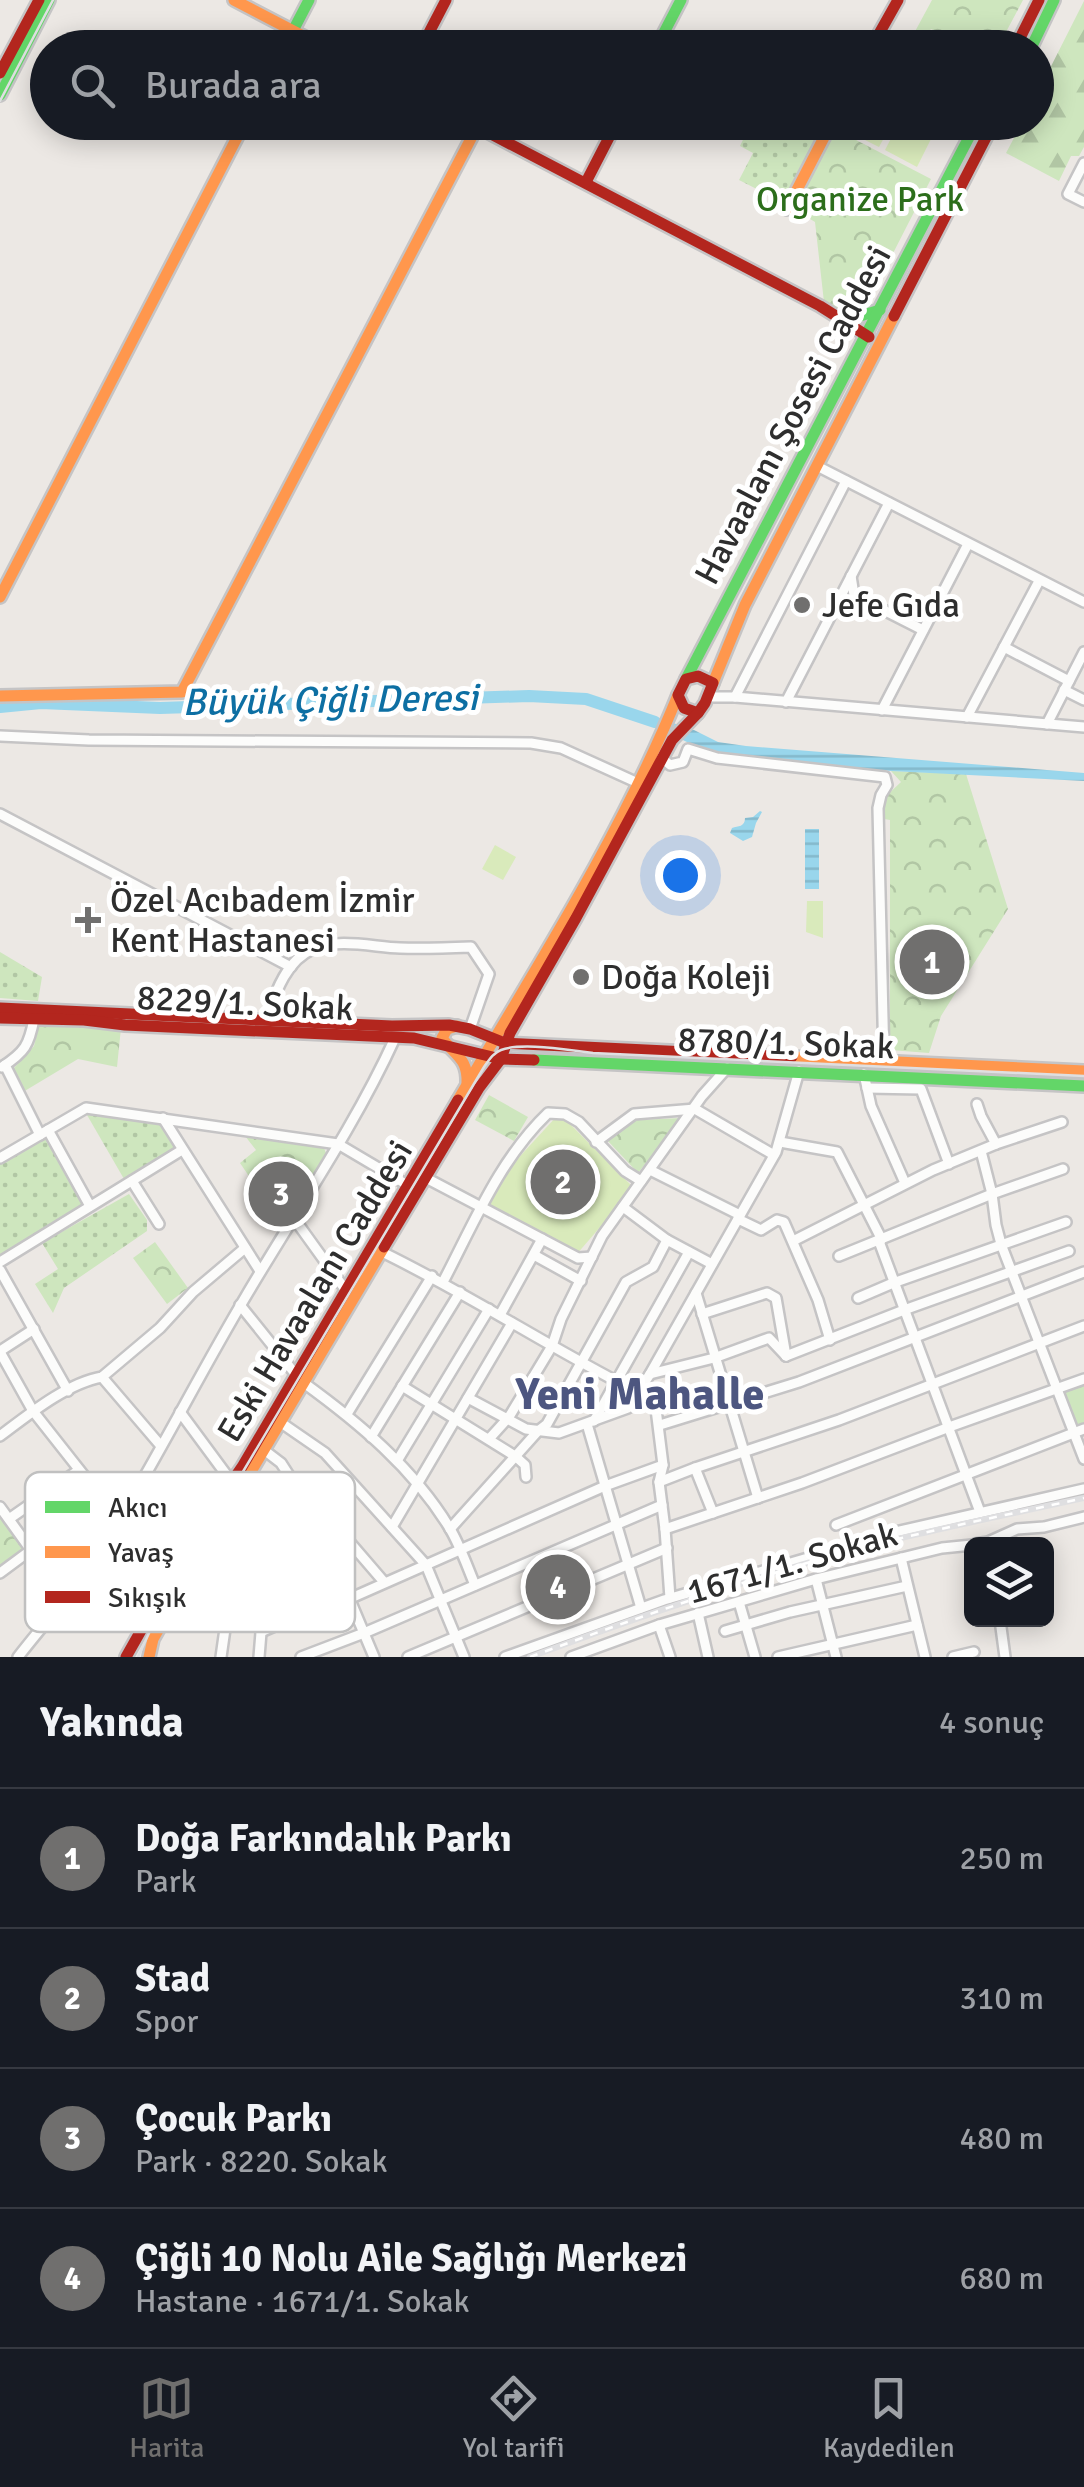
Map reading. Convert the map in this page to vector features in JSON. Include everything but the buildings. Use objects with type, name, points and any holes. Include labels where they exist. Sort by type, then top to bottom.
[{"type":"street","points":[[0,73],[39,0]]},
{"type":"street","points":[[34,30],[50,0]]},
{"type":"street","points":[[234,0],[294,30],[309,0]]},
{"type":"street","points":[[430,30],[446,0]]},
{"type":"street","points":[[665,30],[681,0]]},
{"type":"street","points":[[880,30],[896,0]]},
{"type":"street","points":[[1024,30],[1039,0]]},
{"type":"street","points":[[1040,30],[1054,0]]},
{"type":"street","points":[[0,95],[30,38]]},
{"type":"street","points":[[0,597],[237,140]]},
{"type":"street","points":[[0,696],[182,692],[464,140]]},
{"type":"street","points":[[502,140],[881,341]]},
{"type":"street","points":[[586,182],[608,140]]},
{"type":"street","points":[[787,209],[823,140]]},
{"type":"street","name":"Havaalanı Şosesi Caddesi","points":[[686,679],[968,140]]},
{"type":"street","name":"Havaalanı Şosesi Caddesi","points":[[713,683],[745,605],[985,140]]},
{"type":"street","points":[[1084,163],[1068,194],[1084,202]]},
{"type":"street","points":[[846,321],[880,310]]},
{"type":"street","points":[[846,321],[855,343],[854,358]]},
{"type":"street","points":[[817,466],[1084,602]]},
{"type":"street","points":[[735,697],[846,482]]},
{"type":"street","points":[[786,702],[888,503]]},
{"type":"street","points":[[882,710],[968,544]]},
{"type":"street","points":[[852,575],[854,595],[923,630]]},
{"type":"street","points":[[967,717],[1038,581]]},
{"type":"street","points":[[1004,648],[1084,700]]},
{"type":"street","points":[[1047,724],[1084,652]]},
{"type":"street","points":[[499,1041],[638,783],[665,746],[709,696],[713,683],[698,676],[686,679],[668,720],[665,746],[670,765],[682,762],[688,750]]},
{"type":"street","points":[[678,695],[682,706],[698,713]]},
{"type":"street","points":[[709,696],[1084,727]]},
{"type":"street","points":[[0,736],[531,743],[561,748],[638,783]]},
{"type":"street","points":[[665,746],[716,758],[885,776],[887,785],[878,808],[884,1062]]},
{"type":"street","name":"Eski Havaalanı Caddesi","points":[[252,1472],[347,1292],[486,1054],[520,1017],[665,746]]},
{"type":"street","points":[[0,814],[291,967]]},
{"type":"street","points":[[266,1019],[291,967],[312,949],[334,945],[471,947],[490,974],[463,1028]]},
{"type":"street","name":"8229/1. Sokak","points":[[0,1008],[463,1028]]},
{"type":"street","points":[[520,1017],[522,1027],[538,1044]]},
{"type":"street","name":"8229/1. Sokak","points":[[0,1018],[414,1038],[486,1054]]},
{"type":"street","points":[[34,1019],[23,1052],[3,1067],[90,1206]]},
{"type":"street","points":[[466,1089],[468,1069],[463,1058],[442,1038],[448,1029],[463,1028],[499,1041],[538,1044],[1084,1071]]},
{"type":"street","points":[[146,1472],[240,1305],[373,1087],[395,1038]]},
{"type":"street","name":"Eski Havaalanı Caddesi","points":[[238,1472],[382,1252],[479,1088],[501,1059],[499,1041]]},
{"type":"street","name":"8780/1. Sokak","points":[[486,1054],[501,1059],[1084,1086]]},
{"type":"street","points":[[489,1440],[552,1346],[602,1236],[726,1068]]},
{"type":"street","points":[[468,1398],[526,1429],[559,1434],[628,1408],[774,1155],[799,1070]]},
{"type":"street","points":[[864,1074],[871,1106],[906,1183]]},
{"type":"street","points":[[868,1088],[921,1089],[950,1164]]},
{"type":"street","points":[[977,1104],[996,1144]]},
{"type":"street","points":[[0,1158],[86,1108],[338,1144],[409,1186]]},
{"type":"street","points":[[596,1142],[634,1114],[695,1109],[774,1155]]},
{"type":"street","points":[[444,1282],[496,1178],[529,1131],[548,1114],[564,1114],[580,1122],[625,1171],[641,1181]]},
{"type":"street","points":[[163,1118],[260,1272]]},
{"type":"street","points":[[793,1241],[906,1183],[996,1144],[1062,1122]]},
{"type":"street","points":[[780,1142],[836,1152],[881,1238],[894,1283],[980,1512]]},
{"type":"street","points":[[0,1262],[182,1150]]},
{"type":"street","points":[[981,1151],[1001,1244],[1056,1389],[1079,1431],[1084,1458]]},
{"type":"street","points":[[839,1256],[1063,1169]]},
{"type":"street","points":[[650,1170],[760,1230],[781,1220],[818,1300],[830,1340]]},
{"type":"street","points":[[426,1178],[578,1258],[592,1258]]},
{"type":"street","points":[[132,1181],[159,1224]]},
{"type":"street","points":[[622,1206],[667,1240],[712,1264]]},
{"type":"street","points":[[293,1217],[347,1292]]},
{"type":"street","points":[[858,1298],[1066,1222]]},
{"type":"street","points":[[500,1316],[542,1239]]},
{"type":"street","points":[[450,1529],[548,1424],[626,1282],[653,1267],[667,1240]]},
{"type":"street","points":[[0,1436],[33,1411],[90,1379],[102,1377],[245,1248]]},
{"type":"street","points":[[786,1356],[1068,1251]]},
{"type":"street","points":[[382,1252],[444,1282],[655,1401],[660,1425],[663,1466],[659,1482],[670,1598]]},
{"type":"street","points":[[642,1608],[590,1423],[689,1252]]},
{"type":"street","points":[[534,1255],[581,1281]]},
{"type":"street","points":[[0,1270],[68,1391]]},
{"type":"street","points":[[660,1425],[800,1382],[1084,1272]]},
{"type":"street","points":[[347,1414],[432,1276]]},
{"type":"street","points":[[371,1438],[460,1292]]},
{"type":"street","points":[[696,1293],[758,1498]]},
{"type":"street","points":[[702,1314],[772,1294],[776,1298],[786,1356]]},
{"type":"street","points":[[240,1305],[300,1379],[347,1414],[418,1483],[450,1529],[475,1585]]},
{"type":"street","points":[[397,1461],[489,1309]]},
{"type":"street","points":[[392,1527],[512,1322]]},
{"type":"street","points":[[659,1482],[840,1420],[1084,1326]]},
{"type":"street","points":[[34,1329],[0,1351],[33,1411],[78,1470],[75,1472]]},
{"type":"street","points":[[650,1374],[714,1358],[769,1338],[786,1356]]},
{"type":"street","points":[[102,1377],[161,1446]]},
{"type":"street","points":[[665,1529],[1084,1379]]},
{"type":"street","points":[[402,1386],[515,1456],[525,1465],[526,1478]]},
{"type":"street","points":[[180,1412],[224,1472]]},
{"type":"street","points":[[280,1422],[325,1453],[342,1472]]},
{"type":"street","points":[[836,1525],[1079,1431]]},
{"type":"street","points":[[264,1450],[286,1472]]},
{"type":"street","points":[[355,1596],[605,1486],[663,1466]]},
{"type":"street","points":[[695,1468],[714,1513]]},
{"type":"street","points":[[355,1486],[426,1565],[464,1657]]},
{"type":"street","name":"1671/1. Sokak","points":[[505,1657],[670,1598],[868,1538],[1084,1490]]},
{"type":"street","points":[[302,1657],[662,1505]]},
{"type":"street","points":[[0,1507],[25,1542]]},
{"type":"street","points":[[9,1520],[25,1508]]},
{"type":"street","points":[[1000,1537],[1017,1529],[1084,1517]]},
{"type":"street","points":[[571,1657],[659,1625],[816,1579],[964,1546]]},
{"type":"street","points":[[355,1548],[384,1582]]},
{"type":"street","points":[[408,1657],[667,1548]]},
{"type":"street","points":[[0,1573],[25,1554]]},
{"type":"street","points":[[901,1558],[925,1657]]},
{"type":"street","points":[[816,1579],[836,1657]]},
{"type":"street","points":[[725,1631],[907,1586]]},
{"type":"street","points":[[739,1602],[754,1657]]},
{"type":"street","points":[[355,1609],[374,1657]]},
{"type":"street","points":[[698,1614],[708,1657]]},
{"type":"street","points":[[659,1625],[670,1657]]},
{"type":"street","points":[[778,1657],[916,1625]]},
{"type":"street","points":[[1001,1627],[1006,1657]]},
{"type":"street","points":[[18,1657],[37,1632]]},
{"type":"street","name":"Eski Havaalanı Caddesi","points":[[126,1657],[140,1632]]},
{"type":"street","name":"Eski Havaalanı Caddesi","points":[[149,1657],[157,1632]]},
{"type":"street","points":[[221,1657],[224,1632]]},
{"type":"street","points":[[258,1657],[261,1632]]},
{"type":"street","points":[[953,1657],[974,1652]]},
{"type":"green space","points":[[932,0],[1023,0],[1007,30],[916,30]]},
{"type":"green space","points":[[1084,1],[1084,147],[1079,156],[1071,156],[1059,181],[1006,153],[1013,140],[1054,140],[1054,60]]},
{"type":"green space","points":[[743,140],[815,140],[782,202],[739,180],[753,153],[740,146]]},
{"type":"green space","name":"Organize Park","points":[[827,140],[856,140],[931,179],[865,308],[851,314],[824,302],[815,222],[792,208]]},
{"type":"green space","points":[[890,140],[930,140],[917,167],[885,150]]},
{"type":"green space","points":[[891,771],[966,774],[1008,909],[941,1016],[929,1053],[890,1050],[890,820],[884,819],[884,798],[901,782]]},
{"type":"green space","points":[[495,845],[516,857],[503,880],[482,869]]},
{"type":"green space","points":[[807,901],[823,901],[823,938],[806,932]]},
{"type":"green space","points":[[0,952],[42,977],[38,1001],[0,998]]},
{"type":"green space","points":[[42,1023],[121,1028],[117,1067],[78,1059],[23,1092],[13,1069],[34,1046]]},
{"type":"green space","points":[[489,1095],[528,1117],[514,1141],[475,1120]]},
{"type":"green space","points":[[93,1112],[161,1121],[176,1147],[124,1179],[87,1115]]},
{"type":"green space","points":[[556,1117],[568,1122],[634,1188],[576,1255],[489,1202],[501,1177]]},
{"type":"green space","points":[[682,1118],[638,1173],[607,1140],[637,1120]]},
{"type":"green space","points":[[245,1136],[324,1148],[326,1153],[282,1225],[240,1163],[256,1150]]},
{"type":"green space","points":[[46,1137],[83,1204],[0,1257],[0,1164]]},
{"type":"green space","points":[[129,1194],[147,1220],[147,1231],[64,1288],[53,1313],[35,1284],[58,1269],[42,1243]]},
{"type":"green space","points":[[155,1242],[188,1288],[167,1304],[133,1258]]},
{"type":"green space","points":[[1084,1383],[1084,1424],[1078,1427],[1063,1391]]},
{"type":"green space","points":[[0,1512],[25,1550],[0,1568]]},
{"type":"water","points":[[658,718],[718,742],[1084,773],[1084,781],[891,771],[725,754],[654,726]]},
{"type":"water","points":[[760,811],[752,837],[743,841],[730,833],[745,818]]},
{"type":"water","points":[[805,829],[819,829],[819,889],[805,889]]},
{"type":"waterway","name":"Büyük Çiğli Deresi","points":[[0,707],[41,703],[160,708],[529,696],[586,699],[655,722]]},
{"type":"tram line","points":[[37,30],[53,0]]},
{"type":"tram line","points":[[0,101],[30,44]]},
{"type":"tram line","points":[[243,1472],[484,1067],[498,1051],[533,1047],[1084,1076]]},
{"type":"tram line","points":[[138,1657],[150,1632]]},
{"type":"railway","points":[[530,1657],[835,1555],[1084,1498]]},
{"type":"traffic: fast","points":[[34,30],[49,0]]},
{"type":"traffic: fast","points":[[293,30],[309,0]]},
{"type":"traffic: fast","points":[[665,30],[681,0]]},
{"type":"traffic: fast","points":[[1040,30],[1054,0]]},
{"type":"traffic: fast","points":[[0,95],[30,37]]},
{"type":"traffic: fast","points":[[686,679],[968,140]]},
{"type":"traffic: fast","points":[[850,319],[880,310]]},
{"type":"traffic: fast","points":[[534,1060],[1084,1086]]},
{"type":"traffic: slow","points":[[234,0],[292,30]]},
{"type":"traffic: slow","points":[[0,597],[236,140]]},
{"type":"traffic: slow","points":[[0,696],[182,692],[470,140]]},
{"type":"traffic: slow","points":[[787,209],[823,140]]},
{"type":"traffic: slow","points":[[713,683],[745,605],[894,316]]},
{"type":"traffic: slow","points":[[458,1100],[603,851],[678,695]]},
{"type":"traffic: slow","points":[[457,1026],[447,1029],[442,1038],[463,1063],[467,1083]]},
{"type":"traffic: slow","points":[[792,1057],[1084,1071]]},
{"type":"traffic: slow","points":[[251,1472],[384,1247]]},
{"type":"traffic: slow","points":[[149,1657],[157,1632]]},
{"type":"traffic: jam","points":[[0,73],[39,0]]},
{"type":"traffic: jam","points":[[430,30],[446,0]]},
{"type":"traffic: jam","points":[[881,30],[898,0]]},
{"type":"traffic: jam","points":[[1024,30],[1039,0]]},
{"type":"traffic: jam","points":[[502,140],[820,306],[869,337]]},
{"type":"traffic: jam","points":[[586,182],[608,140]]},
{"type":"traffic: jam","points":[[894,316],[985,140]]},
{"type":"traffic: jam","points":[[698,676],[713,683],[698,713],[684,708],[678,695],[686,679],[698,676]]},
{"type":"traffic: jam","points":[[384,1247],[479,1088],[501,1059],[510,1033],[672,740],[698,713]]},
{"type":"traffic: jam","points":[[0,1008],[392,1026],[449,1025],[505,1043],[792,1057]]},
{"type":"traffic: jam","points":[[0,1018],[414,1038],[501,1059],[534,1060]]},
{"type":"traffic: jam","points":[[239,1472],[458,1100]]},
{"type":"traffic: jam","points":[[126,1657],[140,1632]]},
{"type":"place","name":"Jefe Gıda","points":[[802,605]]},
{"type":"place","name":"Özel Acıbadem İzmir Kent Hastanesi","points":[[88,920]]},
{"type":"place","name":"Doğa Farkındalık Parkı","points":[[932,962]]},
{"type":"place","name":"Doğa Koleji","points":[[581,977]]},
{"type":"place","name":"Stad","points":[[563,1182]]},
{"type":"place","name":"Çocuk Parkı","points":[[281,1194]]},
{"type":"place","name":"Çiğli 10 Nolu Aile Sağlığı Merkezi","points":[[558,1587]]},
{"type":"district","name":"Yeni Mahalle","points":[[640,1394]]}]
